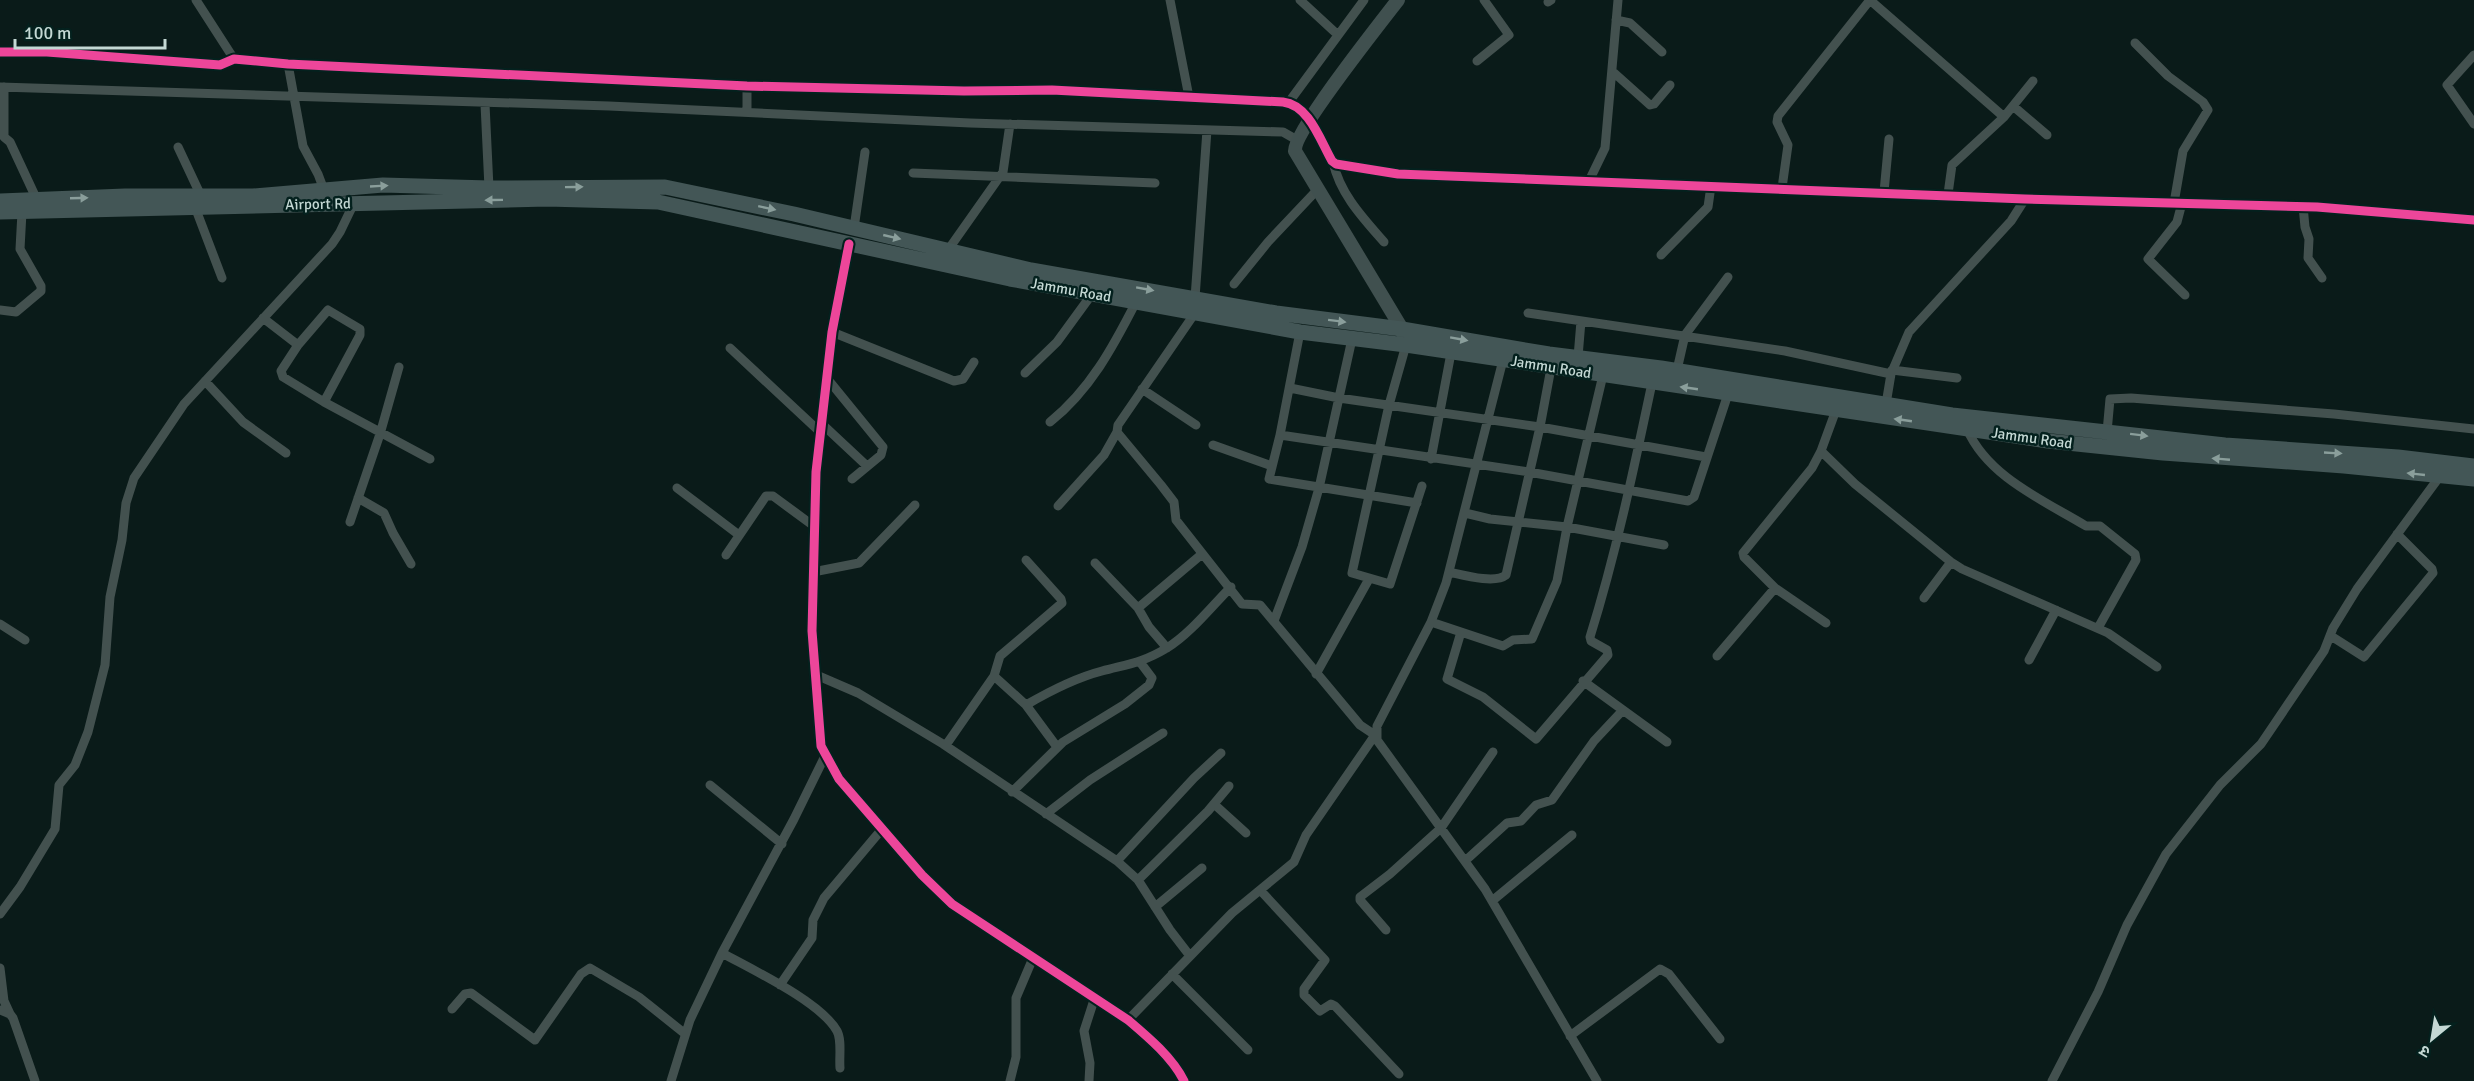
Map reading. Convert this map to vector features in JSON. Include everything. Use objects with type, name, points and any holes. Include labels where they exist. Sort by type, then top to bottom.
[{"type":"main road","points":[[0,201],[198,202],[383,185],[489,188],[665,187],[1195,305],[1402,329],[1677,370],[1952,415],[2108,418],[2225,446],[2398,457],[2473,467]]},
{"type":"main road","name":"Airport Rd","points":[[0,212],[198,202],[354,204],[547,199],[636,200]]},
{"type":"main road","name":"Jammu Road","points":[[636,200],[658,202],[1010,279],[1136,302],[1195,305],[1300,332],[1406,345],[1836,410],[2163,453],[2344,466],[2440,476],[2473,467]]},
{"type":"street","points":[[196,0],[234,59]]},
{"type":"street","points":[[1170,0],[1189,97]]},
{"type":"street","points":[[1300,0],[1338,35]]},
{"type":"street","points":[[1292,103],[1364,0]]},
{"type":"street","points":[[1398,0],[1303,128],[1295,151],[1402,329],[1406,345],[1389,405],[1352,572],[1388,584],[1391,582],[1422,486]]},
{"type":"street","points":[[1478,61],[1509,35],[1484,0]]},
{"type":"street","points":[[1589,181],[1605,148],[1618,0]]},
{"type":"street","points":[[1782,188],[1788,145],[1777,122],[1778,116],[1870,0],[2004,117]]},
{"type":"street","points":[[1616,20],[1630,23],[1662,52]]},
{"type":"street","points":[[2135,43],[2168,76],[2203,102],[2208,110],[2183,151],[2177,222],[2148,259],[2186,295]]},
{"type":"street","points":[[0,51],[48,52],[220,65],[234,59],[289,68],[747,89],[1052,90],[1292,103]]},
{"type":"street","points":[[2474,55],[2447,85],[2474,124]]},
{"type":"street","points":[[289,68],[303,146],[324,190]]},
{"type":"street","points":[[1612,71],[1650,105],[1654,104],[1670,85]]},
{"type":"street","points":[[1948,195],[1952,165],[2004,117],[2034,81]]},
{"type":"street","points":[[37,200],[9,140],[4,137],[2,87],[80,91],[292,92],[484,104],[747,109],[1010,124],[1282,132],[1303,128]]},
{"type":"street","points":[[747,89],[747,109]]},
{"type":"street","points":[[1292,103],[1303,128],[1334,162],[1341,166],[1398,174],[2025,199],[2303,206],[2472,220],[2474,232]]},
{"type":"street","points":[[484,104],[489,188]]},
{"type":"street","points":[[2013,106],[2047,135]]},
{"type":"street","points":[[948,250],[999,177],[1005,164],[1010,124]]},
{"type":"street","points":[[1058,506],[1108,449],[1118,425],[1195,305],[1207,130]]},
{"type":"street","points":[[1884,192],[1889,139]]},
{"type":"street","points":[[178,147],[222,278]]},
{"type":"street","points":[[854,228],[865,152]]},
{"type":"street","points":[[1334,162],[1338,179],[1353,205],[1384,242]]},
{"type":"street","points":[[913,173],[1155,183]]},
{"type":"street","points":[[1661,255],[1708,207],[1711,186]]},
{"type":"street","points":[[1234,284],[1268,242],[1318,189]]},
{"type":"street","points":[[1886,404],[1891,376],[1909,333],[2011,221],[2025,199]]},
{"type":"street","points":[[0,914],[20,887],[55,829],[58,787],[75,765],[88,732],[105,665],[110,597],[130,486],[184,404],[332,244],[354,204]]},
{"type":"street","points":[[2303,206],[2309,239],[2308,258],[2322,278]]},
{"type":"street","points":[[0,310],[16,312],[40,293],[41,289],[20,249],[22,212]]},
{"type":"street","points":[[849,244],[832,332],[816,472],[813,572],[814,674],[821,747],[839,779],[922,875],[952,904],[1128,1020],[1143,1032],[1179,1070],[1185,1081]]},
{"type":"street","points":[[1677,370],[1683,344],[1728,277]]},
{"type":"street","points":[[1025,373],[1057,342],[1092,294]]},
{"type":"street","points":[[1050,422],[1094,377],[1113,347],[1136,302]]},
{"type":"street","points":[[324,402],[360,335],[360,329],[328,310],[298,345],[280,373],[324,402],[429,459]]},
{"type":"street","points":[[1528,313],[1683,344],[1785,351],[1891,376],[1957,378]]},
{"type":"street","points":[[262,318],[298,345]]},
{"type":"street","points":[[1578,357],[1581,323]]},
{"type":"street","points":[[832,332],[954,381],[963,379],[974,362]]},
{"type":"street","points":[[1300,332],[1280,435],[1269,477],[1271,480],[1417,503]]},
{"type":"street","points":[[1274,621],[1302,547],[1319,488],[1352,339]]},
{"type":"street","points":[[730,348],[867,466]]},
{"type":"street","points":[[1431,459],[1452,353]]},
{"type":"street","points":[[1128,1020],[1232,913],[1294,862],[1306,835],[1375,735],[1431,622],[1449,572],[1478,466],[1503,360]]},
{"type":"street","points":[[350,522],[380,434],[399,366]]},
{"type":"street","points":[[1449,572],[1480,578],[1504,577],[1540,428],[1551,368]]},
{"type":"street","points":[[1431,622],[1504,646],[1514,639],[1532,639],[1557,581],[1567,527],[1603,375]]},
{"type":"street","points":[[826,377],[883,447],[882,453],[852,479]]},
{"type":"street","points":[[205,381],[243,422],[286,453]]},
{"type":"street","points":[[1461,632],[1447,680],[1483,697],[1535,739],[1608,653],[1590,637],[1629,490],[1652,383]]},
{"type":"street","points":[[1290,388],[1339,398],[1639,444],[1706,457]]},
{"type":"street","points":[[1142,389],[1196,425]]},
{"type":"street","points":[[1280,435],[1529,472],[1690,501],[1694,497],[1728,394]]},
{"type":"street","points":[[2108,418],[2111,399],[2147,399],[2474,429]]},
{"type":"street","points":[[1826,623],[1775,588],[1744,557],[1743,553],[1812,468],[1836,410]]},
{"type":"street","points":[[1967,429],[1972,442],[1997,471],[2086,526],[2100,526],[2135,554],[2136,560],[2098,628]]},
{"type":"street","points":[[1117,432],[1174,502],[1176,520],[1231,587],[1242,604],[1258,604],[1360,725],[1375,735],[1492,901],[1597,1081]]},
{"type":"street","points":[[1213,445],[1272,466]]},
{"type":"street","points":[[1821,450],[1855,484],[1951,562],[1962,569],[2098,628],[2157,667]]},
{"type":"street","points":[[2052,1081],[2095,999],[2135,910],[2166,854],[2220,785],[2260,744],[2324,651],[2357,589],[2440,476]]},
{"type":"street","points":[[677,488],[739,535]]},
{"type":"street","points":[[726,555],[764,497],[770,495],[815,527]]},
{"type":"street","points":[[358,498],[384,513],[411,564]]},
{"type":"street","points":[[813,572],[859,563],[915,506]]},
{"type":"street","points":[[1465,513],[1567,527],[1664,545]]},
{"type":"street","points":[[2331,636],[2364,657],[2433,573],[2432,569],[2397,534]]},
{"type":"street","points":[[1138,608],[1202,554]]},
{"type":"street","points":[[946,745],[994,676],[1000,656],[1062,603],[1061,599],[1026,560]]},
{"type":"street","points":[[1924,598],[1951,562]]},
{"type":"street","points":[[1095,563],[1138,608],[1149,627],[1167,648]]},
{"type":"street","points":[[1317,674],[1369,579]]},
{"type":"street","points":[[1026,705],[1056,687],[1101,671],[1140,662],[1167,648],[1179,640],[1231,587]]},
{"type":"street","points":[[1717,656],[1775,588]]},
{"type":"street","points":[[2029,660],[2055,610]]},
{"type":"street","points":[[0,624],[25,640]]},
{"type":"street","points":[[1012,792],[1057,747],[1125,704],[1149,685],[1152,678],[1140,662]]},
{"type":"street","points":[[814,674],[858,693],[946,745],[1012,792],[1117,861],[1138,880],[1190,956]]},
{"type":"street","points":[[994,676],[1026,705],[1057,747]]},
{"type":"street","points":[[1583,681],[1667,742]]},
{"type":"street","points":[[1465,861],[1508,824],[1520,822],[1536,805],[1552,800],[1594,741],[1623,710]]},
{"type":"street","points":[[1046,814],[1090,780],[1163,733]]},
{"type":"street","points":[[1386,930],[1360,900],[1360,897],[1390,874],[1441,828],[1494,752]]},
{"type":"street","points":[[1117,861],[1194,778],[1221,753]]},
{"type":"street","points":[[671,1081],[684,1033],[722,953],[782,844],[825,756]]},
{"type":"street","points":[[710,785],[782,844]]},
{"type":"street","points":[[1138,880],[1214,804],[1228,786]]},
{"type":"street","points":[[1214,804],[1246,833]]},
{"type":"street","points":[[780,985],[810,941],[813,920],[824,898],[882,829]]},
{"type":"street","points":[[1492,901],[1572,835]]},
{"type":"street","points":[[1155,907],[1202,868]]},
{"type":"street","points":[[1260,890],[1325,960],[1304,989],[1304,994],[1320,1011],[1331,1004],[1335,1006],[1399,1074]]},
{"type":"street","points":[[722,953],[780,985],[820,1013],[837,1032],[840,1068]]},
{"type":"street","points":[[1010,1081],[1016,1057],[1017,993],[1033,958]]},
{"type":"street","points":[[0,968],[5,1012],[16,1025],[35,1081]]},
{"type":"street","points":[[452,1009],[465,994],[471,993],[535,1040],[581,974],[590,968],[639,997],[684,1033]]},
{"type":"street","points":[[1570,1036],[1660,969],[1669,974],[1720,1039]]},
{"type":"street","points":[[1172,974],[1248,1050]]},
{"type":"street","points":[[1089,1081],[1090,1064],[1084,1031],[1095,998]]},
{"type":"cycle path","points":[[0,52],[47,52],[220,65],[234,59],[288,64],[747,86],[964,91],[1052,90],[1283,102],[1292,105],[1307,116],[1332,161],[1336,164],[1398,174],[2025,199],[2317,207],[2474,220]]},
{"type":"cycle path","points":[[849,244],[832,332],[816,472],[812,631],[821,746],[839,779],[922,875],[952,904],[1128,1020],[1166,1056],[1184,1081]]}]
